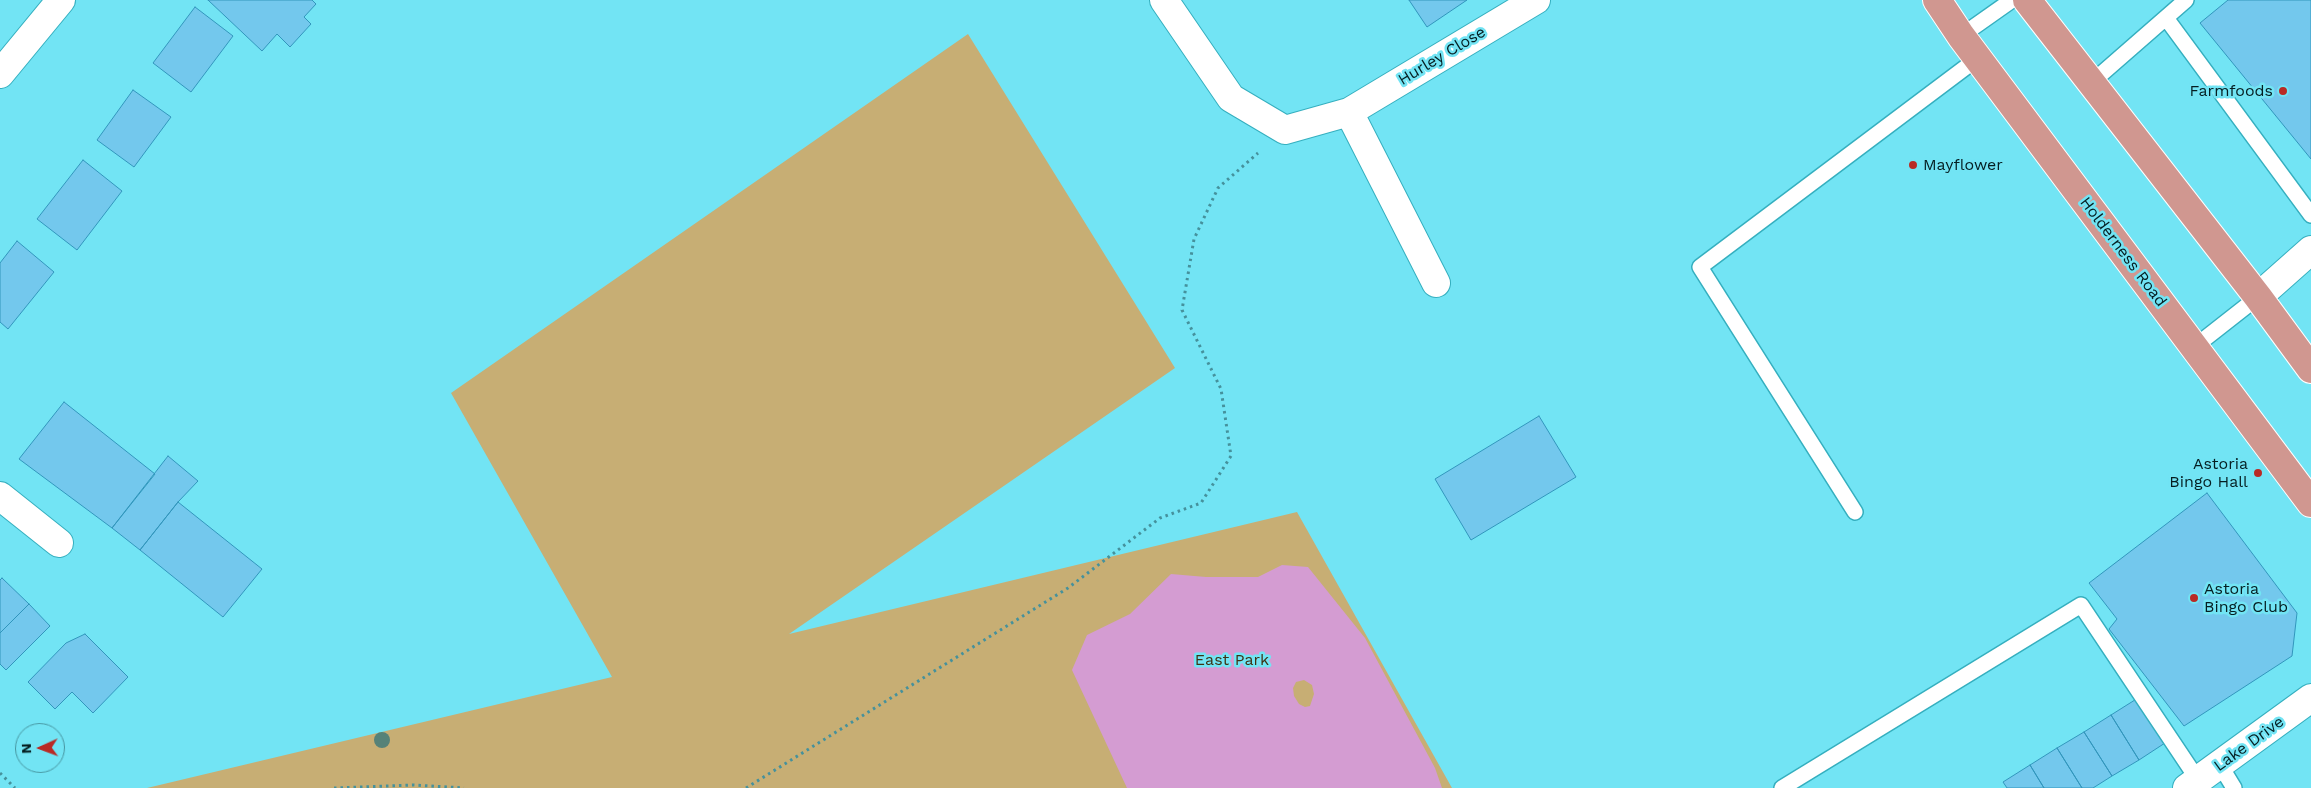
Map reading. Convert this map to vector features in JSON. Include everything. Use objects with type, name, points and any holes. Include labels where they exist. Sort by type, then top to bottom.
[{"type":"highway","name":"Holderness Road","points":[[1937,0],[1961,36],[2311,503]]},
{"type":"highway","points":[[2026,0],[2258,297],[2311,369]]},
{"type":"street","points":[[0,74],[61,0]]},
{"type":"street","points":[[1164,0],[1231,98],[1285,130]]},
{"type":"street","name":"Hurley Close","points":[[1285,130],[1349,112],[1536,0]]},
{"type":"street","points":[[1349,112],[1436,283]]},
{"type":"street","points":[[2258,297],[2311,250]]},
{"type":"street","points":[[0,496],[59,543]]},
{"type":"street","name":"Lake Drive","points":[[2201,778],[2311,698]]},
{"type":"lane","points":[[1961,36],[2012,0]]},
{"type":"lane","points":[[2091,83],[2186,0]]},
{"type":"lane","points":[[2166,18],[2311,215]]},
{"type":"lane","points":[[1854,512],[1700,266],[1978,58]]},
{"type":"lane","points":[[2193,348],[2258,297]]},
{"type":"lane","points":[[1782,788],[2081,605],[2201,778],[2234,788]]},
{"type":"path","points":[[746,788],[1068,588],[1160,518],[1201,502],[1231,456],[1221,389],[1182,310],[1194,239],[1218,188],[1285,130]]},
{"type":"path","points":[[0,773],[15,788]]},
{"type":"path","points":[[334,788],[414,785],[464,788]]},
{"type":"green space","name":"East Park","points":[[968,34],[1175,368],[789,634],[1297,512],[1452,788],[147,788],[612,677],[451,393]]},
{"type":"shaded area","points":[[1282,565],[1308,567],[1365,638],[1435,768],[1442,788],[1127,788],[1072,670],[1087,635],[1130,614],[1171,574],[1206,577],[1258,577]],"holes":[[[1304,680],[1312,685],[1314,694],[1310,706],[1305,707],[1299,704],[1294,696],[1293,688],[1296,682]]]},
{"type":"building","points":[[208,0],[312,0],[316,4],[304,17],[311,24],[290,47],[277,34],[262,51]]},
{"type":"building","points":[[1409,0],[1467,0],[1427,27]]},
{"type":"building","name":"Farmfoods","points":[[2228,0],[2311,0],[2311,159],[2200,23]]},
{"type":"building","points":[[195,7],[233,36],[191,92],[153,63]]},
{"type":"building","points":[[133,90],[171,117],[134,167],[97,140]]},
{"type":"building","points":[[83,160],[122,191],[77,250],[37,219]]},
{"type":"building","points":[[17,241],[54,272],[8,329],[0,322],[0,263]]},
{"type":"building","points":[[64,402],[155,474],[112,528],[19,459]]},
{"type":"building","points":[[1539,416],[1576,477],[1471,540],[1435,479]]},
{"type":"building","points":[[168,456],[198,481],[178,502],[140,550],[112,528]]},
{"type":"building","name":"Astoria Bingo Club","points":[[2207,493],[2297,613],[2292,656],[2184,726],[2109,629],[2117,619],[2089,583]]},
{"type":"building","points":[[178,502],[262,569],[223,617],[140,550]]},
{"type":"building","points":[[2,578],[29,604],[0,633],[0,580]]},
{"type":"building","points":[[29,604],[50,626],[6,670],[0,664],[0,633]]},
{"type":"building","points":[[85,634],[128,677],[93,713],[72,692],[55,709],[28,682],[66,643]]},
{"type":"building","points":[[2138,698],[2165,743],[2139,760],[2111,715]]},
{"type":"building","points":[[2111,715],[2139,760],[2112,776],[2084,732]]},
{"type":"building","points":[[2084,732],[2112,776],[2093,788],[2082,788],[2057,748]]},
{"type":"building","points":[[2057,748],[2082,788],[2044,788],[2030,765]]},
{"type":"building","points":[[2030,765],[2044,788],[2007,788],[2003,782]]},
{"type":"place","name":"Farmfoods","points":[[2283,91]]},
{"type":"place","name":"Mayflower","points":[[1913,165]]},
{"type":"place","name":"Astoria Bingo Hall","points":[[2258,473]]},
{"type":"place","name":"Astoria Bingo Club","points":[[2194,598]]}]
